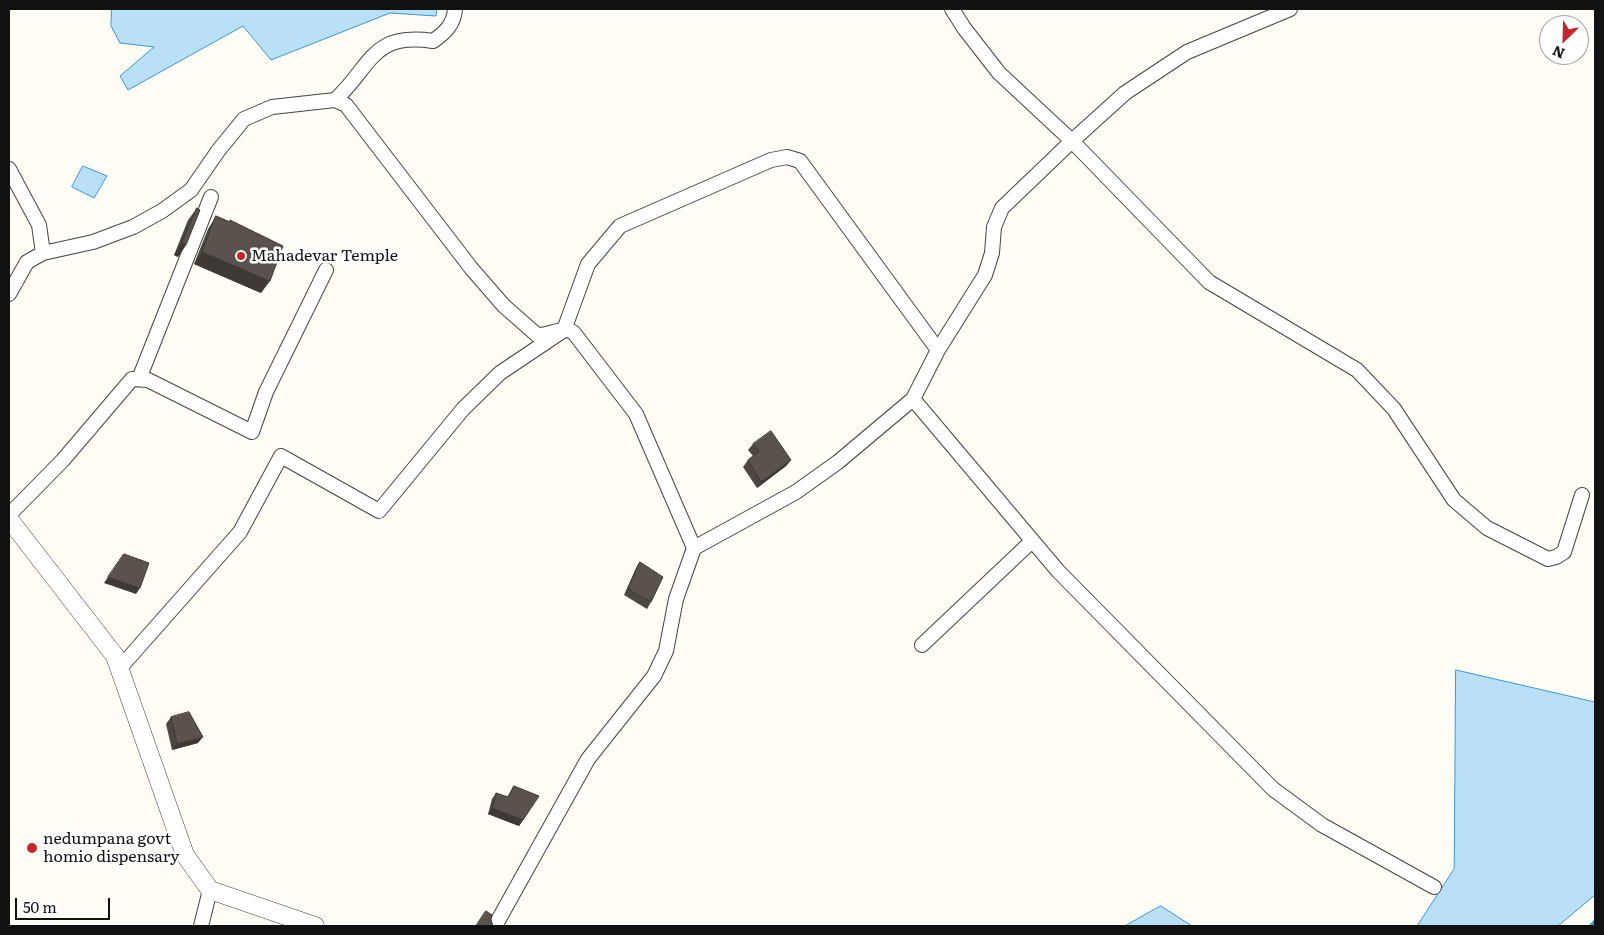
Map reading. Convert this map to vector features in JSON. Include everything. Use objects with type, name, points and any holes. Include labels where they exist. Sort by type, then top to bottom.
[{"type":"street","points":[[335,100],[346,90],[364,64],[379,49],[393,42],[413,38],[433,41],[446,32],[455,14],[455,9]]},
{"type":"street","points":[[952,9],[964,28],[999,73],[1072,141],[1209,282],[1357,370],[1394,410],[1454,500],[1487,528],[1548,558],[1556,558],[1564,552],[1582,495]]},
{"type":"street","points":[[495,926],[588,759],[654,676],[666,651],[676,599],[694,548],[796,492],[838,462],[914,399],[938,350],[985,275],[992,253],[994,227],[1002,208],[1072,141],[1126,93],[1187,52],[1290,9]]},
{"type":"street","points":[[9,294],[27,262],[44,253],[94,242],[133,227],[162,211],[191,190],[218,151],[244,120],[272,106],[335,100],[346,105],[471,268],[504,306],[537,335],[564,330],[574,333],[636,414],[694,548]]},
{"type":"street","points":[[119,669],[240,532],[281,456],[380,512],[463,409],[500,373],[564,330],[588,264],[620,226],[771,160],[787,157],[800,161],[938,350]]},
{"type":"street","points":[[9,169],[39,225],[44,253]]},
{"type":"street","points":[[139,379],[211,197]]},
{"type":"street","points":[[315,926],[210,890],[185,855],[114,656],[9,517],[63,460],[132,379],[148,380],[252,432],[266,392],[326,270]]},
{"type":"street","points":[[914,399],[1058,571],[1273,788],[1322,825],[1434,887]]},
{"type":"street","points":[[922,645],[1032,541]]},
{"type":"street","points":[[201,926],[210,890]]},
{"type":"water","points":[[112,9],[437,9],[436,16],[390,13],[271,60],[243,26],[128,90],[120,76],[154,47],[120,43],[111,26]]},
{"type":"water","points":[[83,166],[107,176],[94,198],[72,187]]},
{"type":"water","points":[[1456,670],[1595,702],[1595,895],[1558,926],[1417,926],[1454,869]]},
{"type":"water","points":[[1161,906],[1192,926],[1125,926]]},
{"type":"building","points":[[197,208],[200,210],[186,245],[182,243]]},
{"type":"building","points":[[216,216],[230,222],[230,220],[283,246],[270,281],[202,252]]},
{"type":"building","points":[[771,431],[791,460],[761,482],[748,460],[759,451],[753,444]]},
{"type":"building","points":[[124,554],[149,563],[140,588],[108,577]]},
{"type":"building","points":[[640,562],[663,577],[651,602],[628,589]]},
{"type":"building","points":[[189,712],[203,737],[177,744],[171,717]]},
{"type":"building","points":[[514,786],[539,796],[523,820],[492,808],[496,793],[508,797]]},
{"type":"building","points":[[486,911],[492,915],[493,926],[476,926]]},
{"type":"waterway","points":[[1591,926],[1595,922]]},
{"type":"place","name":"Mahadevar Temple","points":[[241,256]]},
{"type":"place","name":"nedumpana govt homio dispensary","points":[[32,848]]}]
